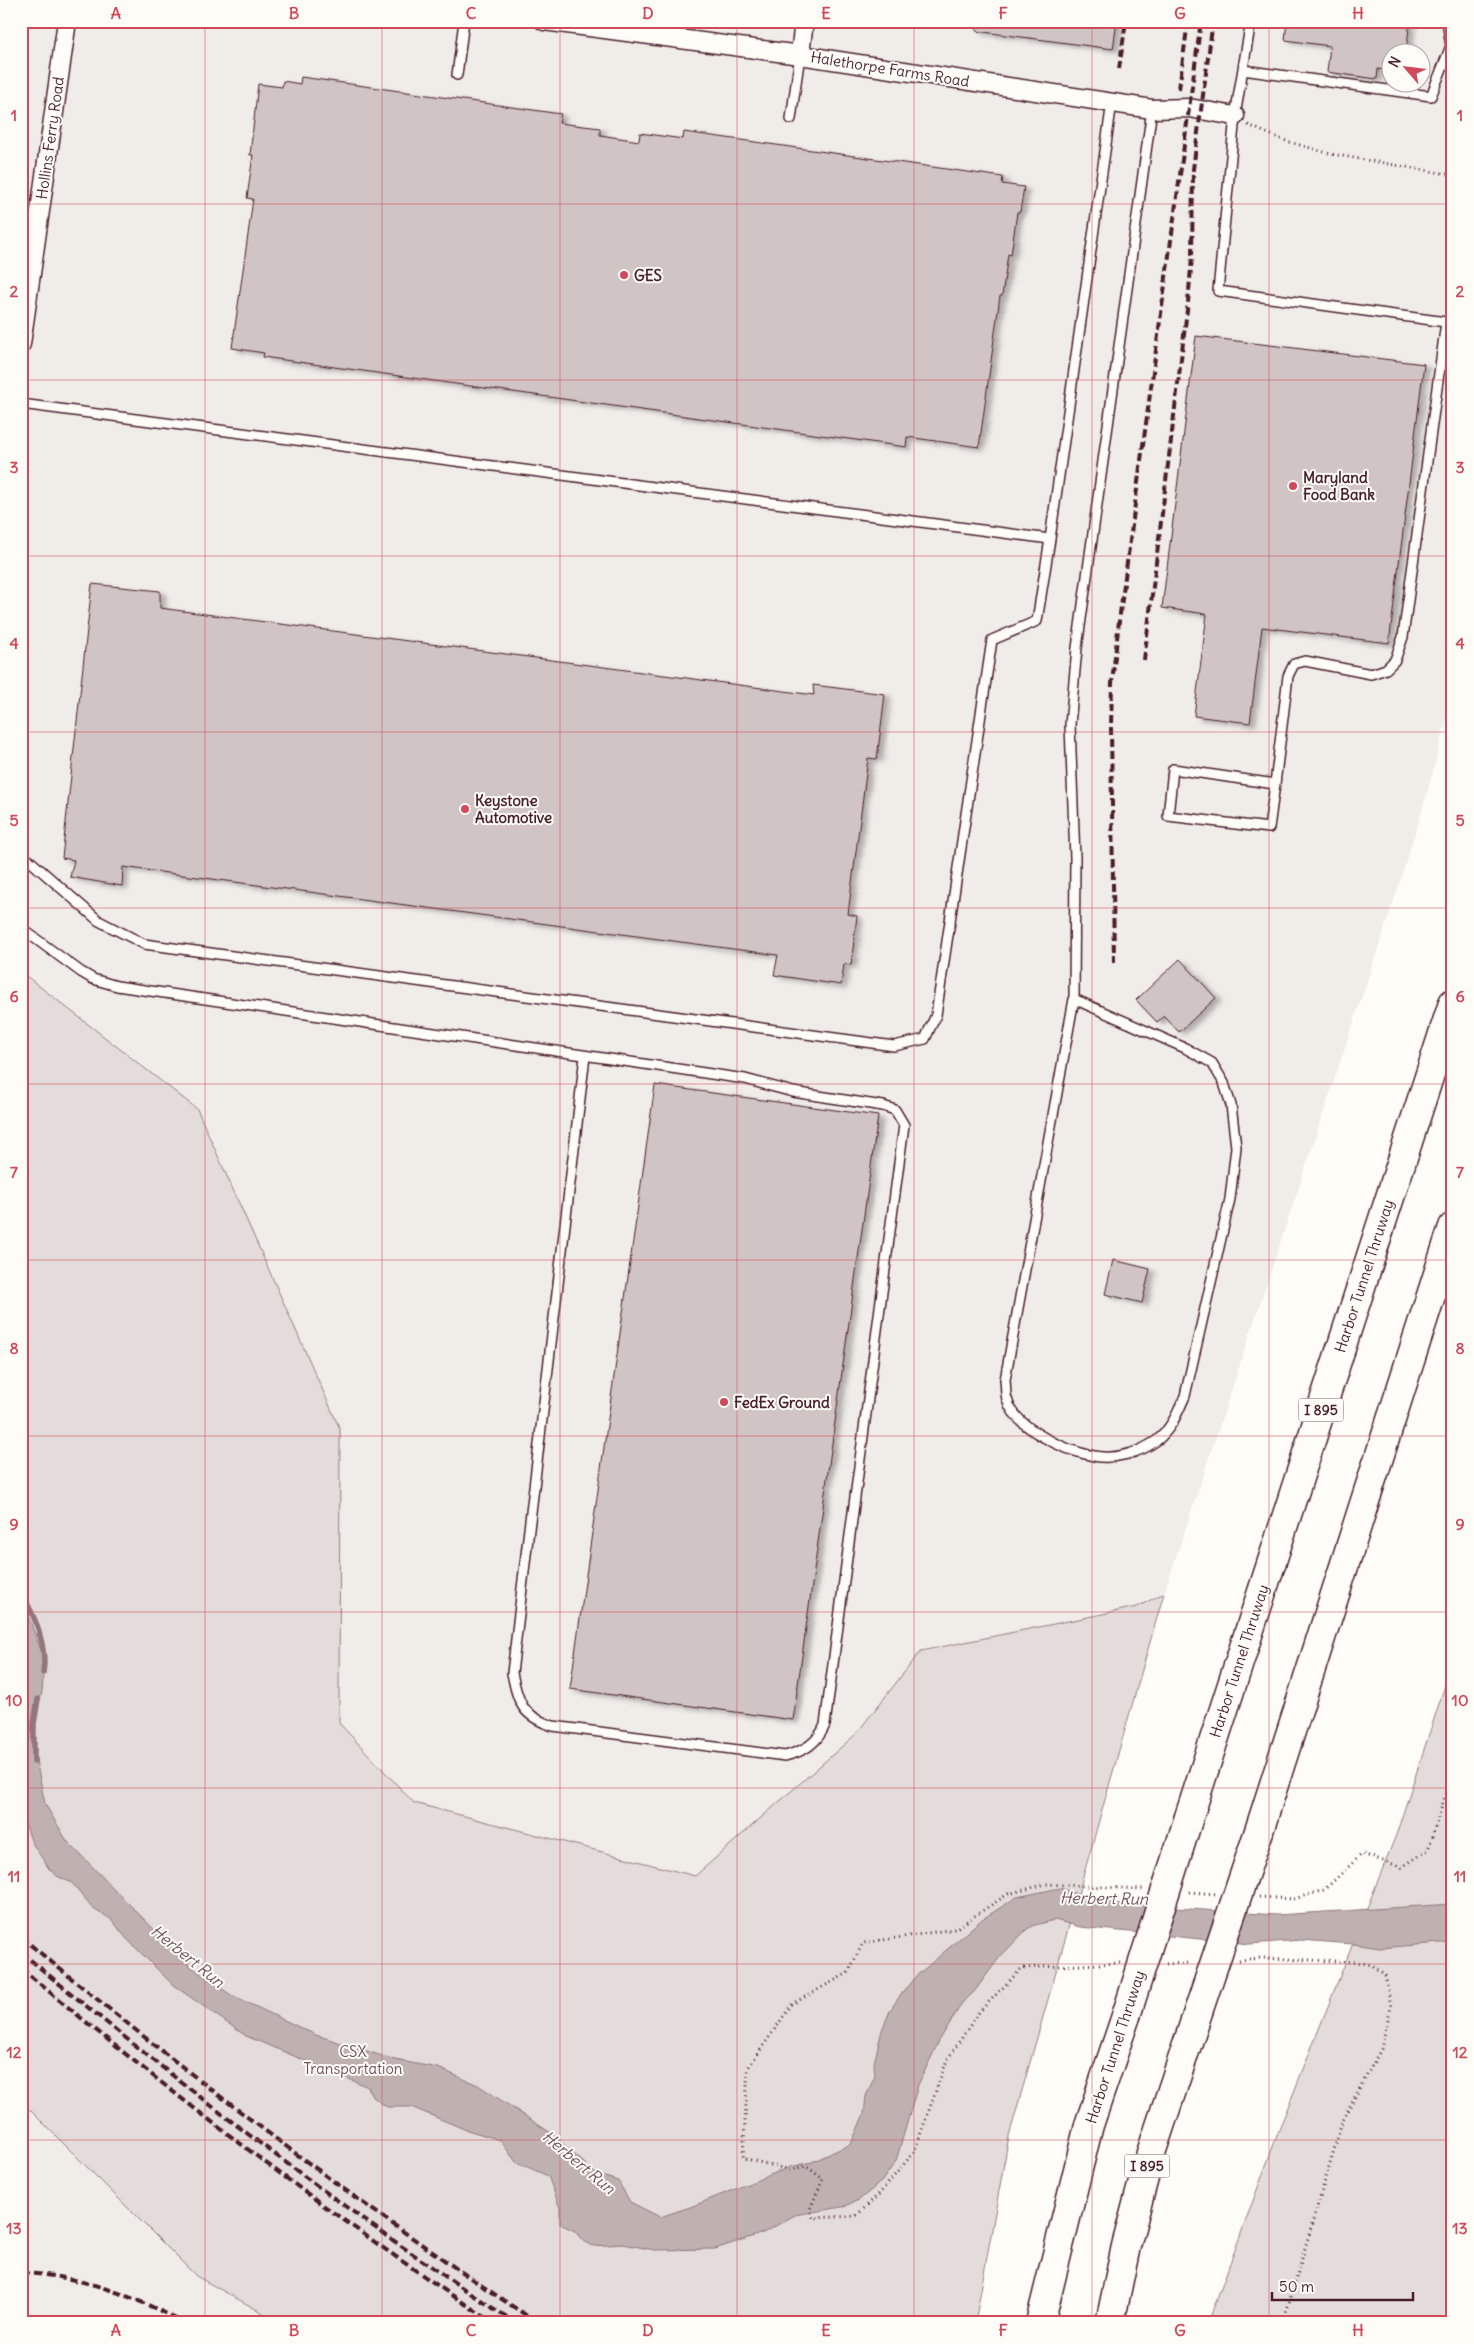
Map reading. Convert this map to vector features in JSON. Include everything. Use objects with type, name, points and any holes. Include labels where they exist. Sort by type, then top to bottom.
[{"type":"highway","name":"Harbor Tunnel Thruway","points":[[1040,2323],[1089,2125],[1126,2016],[1453,1003]]},
{"type":"highway","name":"I 895","points":[[1110,2323],[1126,2246],[1149,2159],[1259,1831],[1453,1227]]},
{"type":"street","name":"Hollins Ferry Road","points":[[21,344],[67,21]]},
{"type":"street","name":"Halethorpe Farms Road","points":[[544,21],[800,56],[1152,109],[1189,108],[1235,116]]},
{"type":"street","points":[[800,56],[804,21]]},
{"type":"lane","points":[[457,75],[464,21]]},
{"type":"lane","points":[[1251,21],[1235,116],[1218,291],[1446,322],[1403,637],[1395,660],[1386,669],[1371,674],[1305,661],[1294,664],[1288,676],[1275,784],[1269,828],[1168,816],[1173,769],[1275,784]]},
{"type":"lane","points":[[1243,70],[1431,96],[1451,46],[1447,21]]},
{"type":"lane","points":[[791,119],[800,56]]},
{"type":"lane","points":[[21,857],[29,860],[99,921],[144,944],[894,1046],[925,1039],[936,1015],[992,640],[1036,621],[1050,539],[1112,102]]},
{"type":"lane","points":[[1074,1000],[1185,1048],[1212,1063],[1224,1082],[1232,1105],[1236,1146],[1230,1199],[1185,1396],[1176,1417],[1156,1442],[1135,1452],[1116,1456],[1094,1456],[1042,1436],[1025,1426],[1015,1415],[1007,1399],[1005,1380],[1074,1000],[1075,858],[1070,725],[1072,696],[1077,648],[1152,109]]},
{"type":"lane","points":[[21,404],[1050,539]]},
{"type":"lane","points":[[21,928],[80,972],[117,986],[744,1079],[793,1092],[883,1106],[895,1110],[904,1125],[825,1725],[819,1738],[798,1753],[785,1756],[553,1726],[539,1722],[528,1714],[516,1695],[512,1674],[585,1056]]},
{"type":"path","points":[[1235,116],[1252,127],[1283,140],[1332,154],[1453,175]]},
{"type":"path","points":[[1255,1896],[1294,1899],[1324,1890],[1362,1854],[1402,1867],[1428,1850],[1453,1771]]},
{"type":"path","points":[[1122,1963],[1022,1968],[979,2012],[947,2060],[914,2152],[880,2194],[856,2216],[813,2218],[810,2209],[823,2178],[806,2166],[790,2170],[744,2158],[748,2068],[792,2004],[848,1973],[863,1943],[955,1929],[1008,1894],[1046,1884],[1146,1889]]},
{"type":"path","points":[[1186,1892],[1225,1894]]},
{"type":"path","points":[[1233,1960],[1262,1958],[1357,1962],[1372,1965],[1385,1975],[1391,2006],[1381,2048],[1343,2119],[1283,2323]]},
{"type":"path","points":[[1158,1964],[1195,1963]]},
{"type":"shaded area","points":[[21,21],[1453,21],[1453,694],[1426,797],[1396,894],[1164,1593],[1137,1607],[921,1651],[856,1734],[695,1877],[414,1803],[339,1723],[340,1429],[197,1109],[21,972]]},
{"type":"shaded area","points":[[21,2101],[196,2276],[281,2323],[21,2323]]},
{"type":"green space","name":"CSX Transportation","points":[[21,972],[197,1109],[340,1429],[339,1723],[414,1803],[695,1876],[856,1734],[921,1651],[1137,1607],[1164,1593],[1009,2136],[975,2323],[281,2323],[196,2276],[21,2101]]},
{"type":"green space","points":[[1453,1661],[1453,2323],[1208,2323],[1282,2122],[1396,1835]]},
{"type":"water","points":[[21,1598],[42,1652],[44,1666],[42,1692],[34,1724],[33,1745],[45,1804],[67,1841],[190,1966],[231,1995],[316,2035],[395,2060],[438,2068],[478,2085],[551,2133],[596,2174],[618,2181],[630,2202],[660,2217],[693,2206],[790,2167],[812,2162],[851,2144],[864,2114],[866,2096],[875,2076],[874,2063],[882,2030],[897,2000],[914,1978],[981,1920],[1017,1897],[1060,1888],[1090,1899],[1118,1904],[1276,1915],[1453,1904],[1453,1942],[1380,1948],[1301,1940],[1250,1944],[1080,1927],[1055,1920],[1035,1925],[1027,1929],[999,1958],[974,1992],[962,2003],[939,2041],[918,2085],[896,2161],[882,2181],[859,2200],[842,2207],[795,2215],[763,2233],[715,2249],[655,2250],[623,2244],[593,2246],[582,2240],[575,2231],[560,2224],[560,2208],[548,2176],[516,2162],[500,2140],[464,2129],[411,2107],[387,2107],[373,2097],[368,2087],[246,2036],[173,1985],[126,1938],[112,1920],[92,1907],[72,1883],[57,1876],[50,1870],[32,1843],[21,1812]]},
{"type":"building","points":[[977,21],[1117,21],[1113,49],[976,31]]},
{"type":"building","points":[[1287,21],[1410,21],[1407,42],[1382,42],[1382,70],[1378,69],[1377,79],[1327,72],[1330,46],[1285,40]]},
{"type":"building","name":"GES","points":[[301,77],[561,114],[559,123],[600,128],[600,135],[639,141],[640,133],[683,139],[684,132],[1003,177],[1002,184],[1024,187],[1020,212],[1017,212],[1011,255],[1008,254],[1002,296],[1000,296],[979,447],[907,437],[906,447],[263,357],[264,353],[232,348],[253,199],[247,198],[253,155],[250,155],[258,84],[282,87],[283,81],[300,84]]},
{"type":"building","name":"Maryland Food Bank","points":[[1196,336],[1424,364],[1389,643],[1262,627],[1250,723],[1194,716],[1207,614],[1162,608]]},
{"type":"building","name":"Keystone Automotive","points":[[92,584],[160,591],[160,608],[814,695],[813,685],[885,694],[877,759],[868,758],[848,914],[857,916],[851,965],[844,964],[841,985],[774,975],[778,955],[123,867],[122,886],[70,877],[74,860],[62,858]]},
{"type":"building","points":[[1180,959],[1216,998],[1179,1032],[1164,1016],[1157,1022],[1136,1000]]},
{"type":"building","name":"FedEx Ground","points":[[655,1085],[878,1116],[793,1720],[570,1689]]},
{"type":"building","points":[[1113,1260],[1150,1269],[1142,1303],[1105,1294]]},
{"type":"waterway","name":"Herbert Run","points":[[21,1592],[31,1610],[42,1642],[44,1652],[43,1673]]},
{"type":"waterway","name":"Herbert Run","points":[[34,1762],[34,1724],[38,1699]]},
{"type":"railway","points":[[1119,69],[1126,21]]},
{"type":"railway","points":[[1179,89],[1188,21]]},
{"type":"railway","points":[[1114,963],[1112,683],[1201,21]]},
{"type":"railway","points":[[1144,660],[1188,302],[1192,257],[1193,169],[1213,21]]},
{"type":"railway","points":[[21,1937],[146,2039],[274,2137],[404,2232],[538,2323]]},
{"type":"railway","points":[[21,1952],[262,2145],[387,2236],[516,2323]]},
{"type":"railway","points":[[21,1968],[135,2062],[252,2153],[372,2240],[494,2323]]},
{"type":"railway","points":[[21,2273],[63,2278],[105,2288],[125,2295],[183,2323]]},
{"type":"place","name":"GES","points":[[624,275]]},
{"type":"place","name":"Maryland Food Bank","points":[[1293,486]]},
{"type":"place","name":"Keystone Automotive","points":[[465,809]]},
{"type":"place","name":"FedEx Ground","points":[[724,1402]]}]
